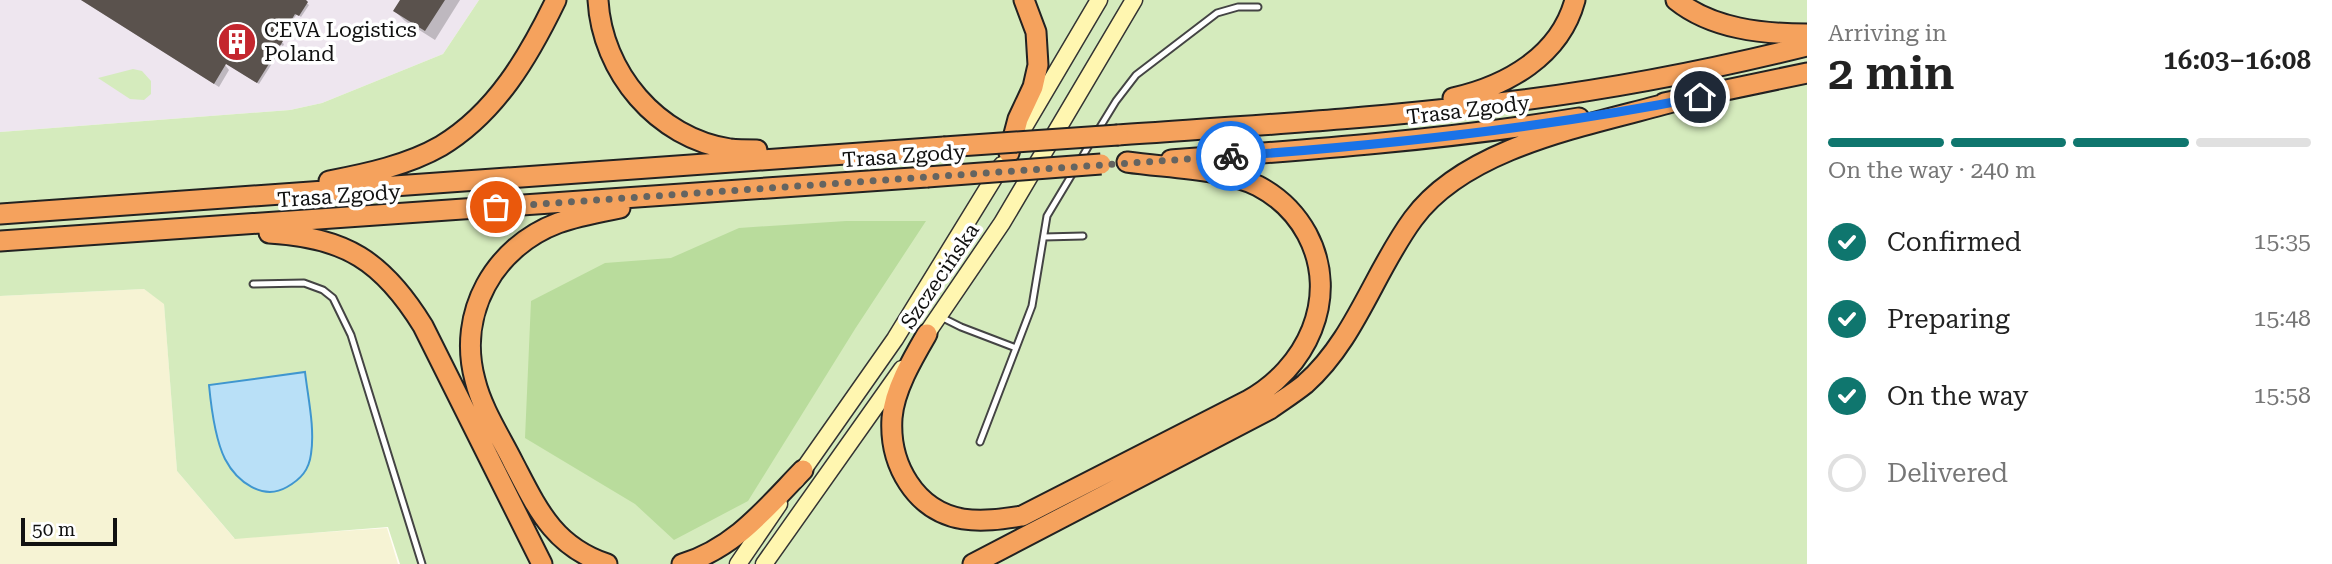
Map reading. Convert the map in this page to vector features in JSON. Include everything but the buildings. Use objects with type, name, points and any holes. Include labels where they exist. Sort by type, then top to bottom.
[{"type":"highway","points":[[252,197],[383,168],[441,145],[487,107],[512,79],[539,35],[556,0]]},
{"type":"highway","points":[[598,0],[609,53],[622,77],[641,102],[668,124],[701,141],[730,149],[849,154]]},
{"type":"highway","points":[[1009,153],[1018,118],[1032,87],[1038,65],[1036,32],[1024,0]]},
{"type":"highway","points":[[1359,117],[1495,86],[1526,68],[1555,42],[1572,12],[1575,0]]},
{"type":"highway","points":[[1676,0],[1724,24],[1763,33],[1807,34]]},
{"type":"highway","name":"Trasa Zgody","points":[[0,214],[1359,117],[1500,103],[1603,87],[1699,70],[1807,46]]},
{"type":"highway","name":"Trasa Zgody","points":[[0,241],[1363,145],[1511,129],[1676,101],[1807,73]]},
{"type":"highway","points":[[973,564],[1270,409],[1305,384],[1341,341],[1414,217],[1441,190],[1469,170],[1512,148],[1676,101]]},
{"type":"highway","points":[[927,334],[907,372],[895,404],[892,417],[893,445],[898,465],[915,493],[940,511],[961,518],[992,521],[1022,516],[1257,396],[1276,382],[1306,346],[1315,326],[1320,304],[1321,282],[1317,260],[1310,240],[1298,221],[1276,197],[1247,181],[1226,175],[1127,162]]},
{"type":"highway","points":[[607,564],[582,553],[559,536],[540,514],[490,418],[475,381],[470,346],[472,317],[481,291],[492,274],[522,241],[558,223],[610,210],[711,192]]},
{"type":"highway","points":[[184,229],[285,234],[310,238],[349,249],[375,267],[404,295],[422,326],[542,564]]},
{"type":"highway","points":[[682,564],[693,561],[741,534],[803,471]]},
{"type":"main road","name":"Szczecińska","points":[[738,564],[911,314],[1100,0]]},
{"type":"main road","name":"Szczecińska","points":[[764,564],[1002,223],[1134,0]]},
{"type":"lane","points":[[980,442],[1032,306],[1047,216],[1116,101],[1136,75],[1217,13],[1238,6],[1258,7]]},
{"type":"lane","points":[[1044,237],[1083,236]]},
{"type":"lane","points":[[253,284],[304,283],[323,290],[332,298],[351,335],[422,564]]},
{"type":"lane","points":[[939,316],[1016,348]]},
{"type":"shaded area","points":[[0,0],[479,0],[443,54],[322,103],[290,110],[0,132]]},
{"type":"shaded area","points":[[144,289],[164,303],[177,471],[234,538],[387,528],[398,564],[0,564],[0,296]]},
{"type":"green space","points":[[479,0],[1807,0],[1807,564],[400,564],[388,527],[235,539],[177,471],[164,304],[144,289],[0,296],[0,132],[290,110],[322,103],[443,54]]},
{"type":"green space","points":[[133,69],[142,71],[151,81],[151,94],[144,100],[130,99],[98,78]]},
{"type":"green space","points":[[846,221],[926,221],[748,501],[674,540],[635,504],[525,438],[531,301],[605,263],[671,258],[739,228]]},
{"type":"water","points":[[305,372],[312,434],[311,454],[304,474],[278,491],[269,492],[252,487],[236,475],[222,452],[214,423],[209,385]]},
{"type":"way so far","points":[[496,207],[1231,156]]},
{"type":"place","name":"CEVA Logistics Poland","points":[[237,42]]},
{"type":"route","points":[[1231,156],[1511,129],[1700,97]]}]
